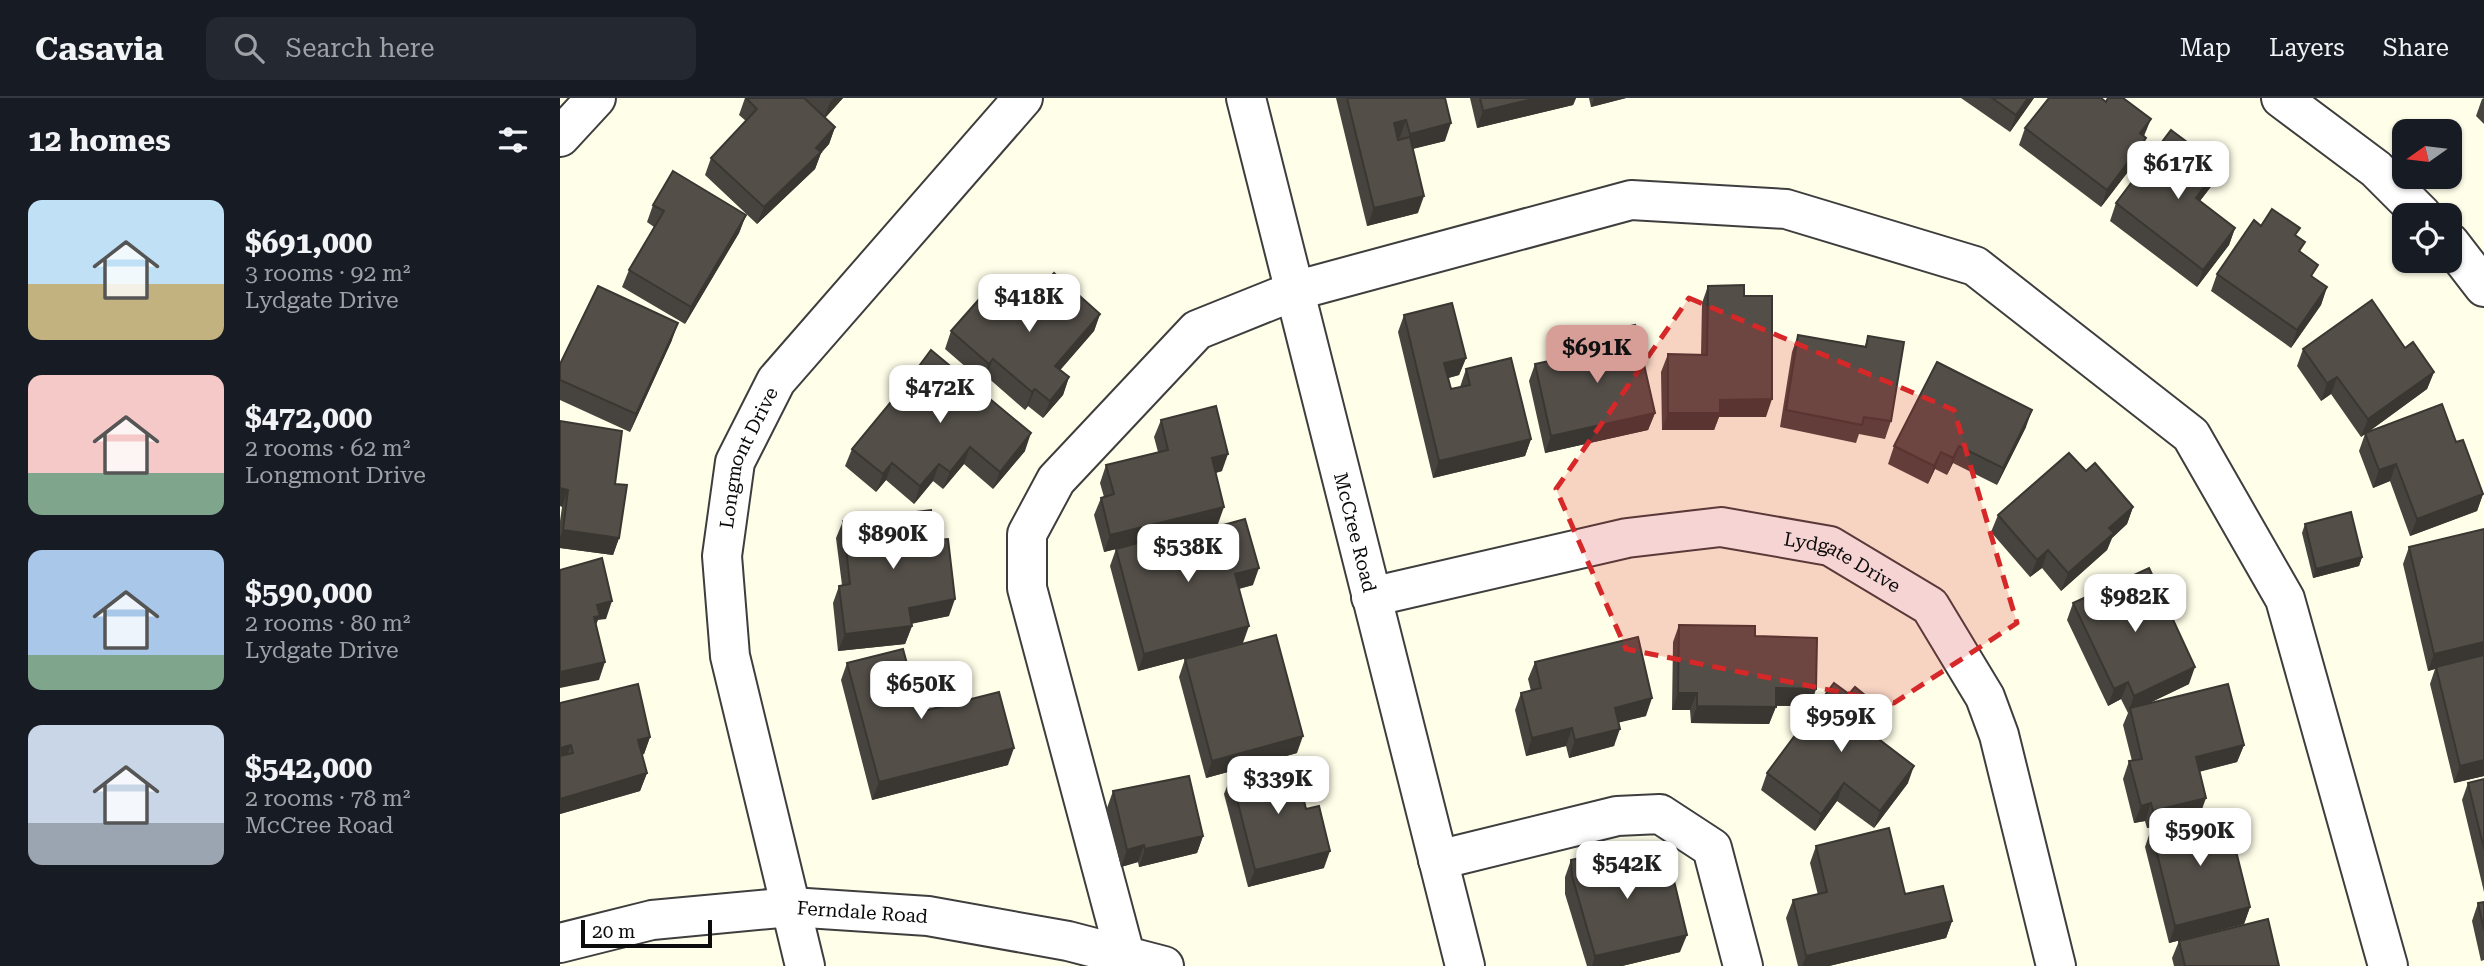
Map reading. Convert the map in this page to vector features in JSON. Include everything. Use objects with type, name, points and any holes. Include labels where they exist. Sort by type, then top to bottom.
[{"type":"street","points":[[560,137],[596,98]]},
{"type":"street","name":"Longmont Drive","points":[[805,966],[730,656],[722,556],[735,462],[776,381],[1023,98]]},
{"type":"street","name":"McCree Road","points":[[1246,98],[1465,966]]},
{"type":"street","points":[[2281,98],[2376,169],[2410,203]]},
{"type":"street","points":[[1127,961],[1027,588],[1027,534],[1056,480],[1197,330],[1294,291],[1631,200],[1786,209],[1975,266],[2191,435],[2285,598],[2388,966]]},
{"type":"street","points":[[2462,259],[2484,287]]},
{"type":"street","name":"Lydgate Drive","points":[[1371,597],[1627,538],[1721,527],[1830,546],[1930,606],[1985,697],[1999,735],[2056,966]]},
{"type":"street","points":[[1438,860],[1617,816],[1660,814],[1712,848],[1743,966]]},
{"type":"street","name":"Ferndale Road","points":[[560,943],[652,920],[790,907],[928,916],[1068,941],[1127,961],[1164,966]]},
{"type":"highlighted area","points":[[1689,298],[1954,410],[2017,623],[1894,703],[1626,649],[1556,489]]},
{"type":"building","points":[[746,98],[804,98],[835,127],[816,148],[821,152],[764,207],[711,158],[757,109]]},
{"type":"building","points":[[1347,98],[1445,98],[1451,123],[1410,134],[1406,120],[1394,123],[1398,140],[1410,137],[1424,196],[1374,208]]},
{"type":"building","points":[[1480,98],[1537,98],[1483,111]]},
{"type":"building","points":[[1992,98],[2028,98],[2016,115]]},
{"type":"building","points":[[2049,98],[2101,98],[2106,102],[2108,98],[2123,98],[2151,119],[2140,133],[2146,138],[2107,190],[2025,128]]},
{"type":"building","points":[[2171,130],[2219,166],[2196,198],[2235,228],[2203,270],[2116,203]]},
{"type":"building","points":[[673,171],[746,215],[691,307],[629,270],[664,211],[653,205]]},
{"type":"building","points":[[2272,209],[2300,228],[2295,235],[2305,242],[2299,251],[2318,265],[2311,276],[2327,287],[2297,330],[2217,274],[2254,220],[2261,226]]},
{"type":"building","points":[[1054,273],[1100,314],[1055,366],[1069,377],[1050,401],[1035,389],[1032,392],[993,359],[989,364],[951,331],[989,288],[1019,313]]},
{"type":"building","points":[[1744,285],[1744,296],[1772,296],[1772,399],[1720,400],[1720,413],[1668,413],[1668,354],[1707,355],[1708,286]]},
{"type":"building","points":[[598,286],[678,323],[636,414],[560,380],[560,364]]},
{"type":"building","points":[[2372,300],[2405,348],[2413,342],[2434,372],[2368,419],[2337,377],[2327,383],[2303,349]]},
{"type":"building","points":[[1452,303],[1466,358],[1444,363],[1451,389],[1470,385],[1466,369],[1511,358],[1531,439],[1439,461],[1404,315]]},
{"type":"building","points":[[1635,325],[1655,413],[1551,436],[1535,364],[1600,350],[1597,334]]},
{"type":"building","points":[[1798,335],[1866,347],[1868,336],[1904,342],[1891,421],[1864,417],[1862,425],[1786,410]]},
{"type":"building","points":[[931,350],[1031,433],[1000,472],[970,447],[950,472],[939,464],[920,486],[892,463],[883,474],[852,449]]},
{"type":"building","points":[[1937,362],[2032,410],[2003,468],[1959,446],[1953,458],[1941,452],[1934,466],[1894,446]]},
{"type":"building","points":[[2442,404],[2456,442],[2463,440],[2483,494],[2417,519],[2396,464],[2379,470],[2365,433]]},
{"type":"building","points":[[1216,406],[1228,454],[1212,458],[1224,507],[1110,535],[1101,498],[1114,494],[1106,465],[1168,450],[1161,420]]},
{"type":"building","points":[[560,421],[622,431],[615,484],[627,485],[619,538],[563,530],[568,490],[560,488]]},
{"type":"building","points":[[2069,453],[2086,471],[2095,463],[2133,507],[2109,528],[2114,533],[2068,573],[2048,550],[2037,560],[1998,515]]},
{"type":"building","points":[[931,510],[934,540],[948,539],[955,599],[909,608],[912,626],[845,634],[839,586],[850,584],[843,521]]},
{"type":"building","points":[[2351,512],[2362,557],[2316,569],[2305,524]]},
{"type":"building","points":[[1245,519],[1259,568],[1235,574],[1249,626],[1144,654],[1116,549],[1207,524],[1209,529]]},
{"type":"building","points":[[2484,529],[2484,642],[2434,654],[2409,547]]},
{"type":"building","points":[[602,558],[612,601],[597,605],[600,616],[594,617],[605,662],[560,672],[560,570]]},
{"type":"building","points":[[2149,568],[2195,667],[2134,696],[2128,682],[2114,689],[2073,603]]},
{"type":"building","points":[[1679,625],[1755,626],[1755,636],[1817,638],[1816,689],[1776,688],[1776,707],[1697,706],[1697,693],[1678,693]]},
{"type":"building","points":[[1276,635],[1303,736],[1212,761],[1185,659]]},
{"type":"building","points":[[1638,637],[1652,698],[1615,708],[1620,729],[1575,740],[1572,728],[1532,738],[1521,693],[1541,688],[1535,662]]},
{"type":"building","points":[[903,649],[920,712],[999,692],[1014,748],[879,782],[847,663]]},
{"type":"building","points":[[2484,655],[2484,760],[2460,766],[2436,667]]},
{"type":"building","points":[[1834,683],[1849,694],[1855,687],[1871,700],[1868,705],[1888,720],[1876,737],[1914,766],[1880,811],[1844,783],[1821,814],[1767,773]]},
{"type":"building","points":[[638,684],[650,737],[638,740],[647,773],[560,799],[560,756],[573,753],[571,745],[560,748],[560,703]]},
{"type":"building","points":[[2228,684],[2244,745],[2196,757],[2206,798],[2153,811],[2151,803],[2141,806],[2129,761],[2142,759],[2130,708]]},
{"type":"building","points":[[1294,760],[1306,809],[1319,806],[1330,851],[1255,870],[1231,776]]},
{"type":"building","points":[[1189,776],[1203,836],[1145,849],[1144,845],[1127,850],[1113,791]]},
{"type":"building","points":[[2484,779],[2484,849],[2468,783]]},
{"type":"building","points":[[2226,811],[2250,907],[2175,926],[2151,829]]},
{"type":"building","points":[[1889,828],[1905,894],[1943,886],[1952,921],[1806,956],[1793,900],[1827,892],[1816,846]]},
{"type":"building","points":[[1624,847],[1629,865],[1668,856],[1687,935],[1595,956],[1572,876],[1571,860]]},
{"type":"building","points":[[2484,902],[2484,930],[2478,903]]},
{"type":"building","points":[[2268,919],[2279,966],[2185,966],[2179,941]]}]
